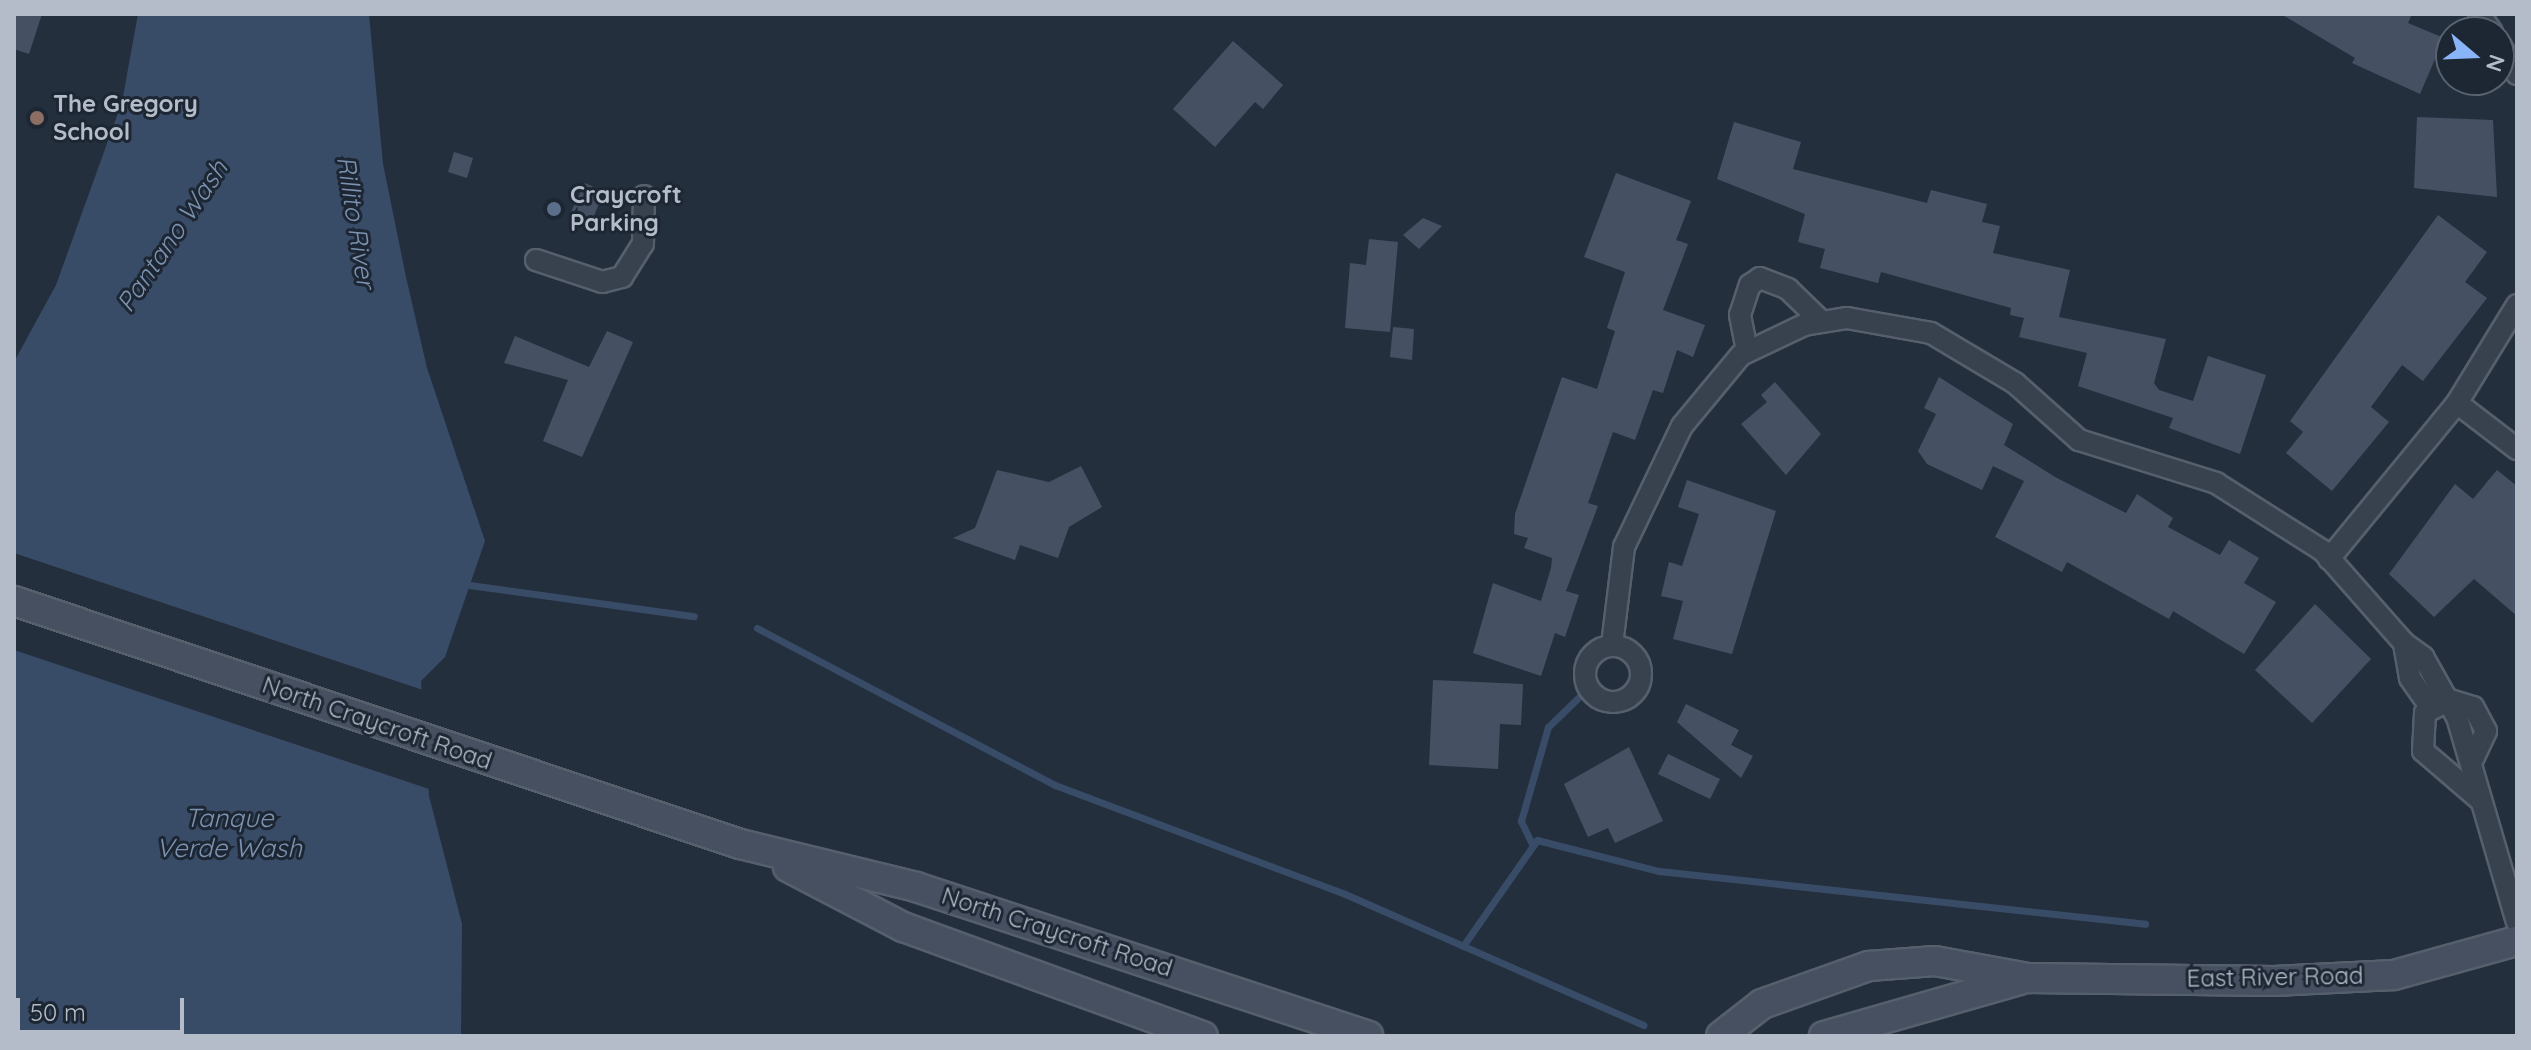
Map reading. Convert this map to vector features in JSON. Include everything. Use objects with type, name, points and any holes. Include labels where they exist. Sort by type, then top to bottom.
[{"type":"main road","name":"North Craycroft Road","points":[[14,601],[740,844],[916,887],[1368,1036]]},
{"type":"main road","name":"North Craycroft Road","points":[[740,844],[903,927],[1203,1036]]},
{"type":"main road","name":"East River Road","points":[[1721,1036],[1762,1004],[1869,966],[1935,961],[2029,978],[2394,975],[2517,941]]},
{"type":"main road","name":"East River Road","points":[[1824,1036],[2029,978]]},
{"type":"street","points":[[536,260],[602,282],[622,277],[643,244],[644,196]]},
{"type":"street","points":[[1747,351],[1740,315],[1750,285],[1760,278],[1788,289],[1822,322]]},
{"type":"street","points":[[2329,559],[2457,403],[2517,305]]},
{"type":"street","points":[[1612,645],[1624,547],[1651,479],[1682,426],[1747,351],[1822,322],[1890,320],[1965,349],[2079,440],[2216,483],[2329,559],[2404,643],[2410,678],[2440,704],[2473,707],[2484,721],[2485,743],[2473,759],[2481,803],[2517,922]]},
{"type":"street","points":[[2457,403],[2517,449]]},
{"type":"street","points":[[2440,704],[2420,725],[2423,751],[2481,803]]},
{"type":"water","points":[[138,14],[369,14],[383,164],[406,277],[427,368],[485,541],[445,657],[421,681],[429,796],[462,924],[461,1036],[14,1036],[14,362],[56,285],[122,102]]},
{"type":"pier","points":[[14,553],[426,691],[432,790],[14,650]]},
{"type":"building","points":[[14,14],[42,14],[29,54],[14,49]]},
{"type":"building","points":[[2281,14],[2412,14],[2408,23],[2435,34],[2435,59],[2420,94],[2352,63],[2355,58]]},
{"type":"building","points":[[1233,41],[1283,85],[1263,109],[1255,102],[1215,147],[1173,109]]},
{"type":"building","points":[[2417,117],[2493,120],[2497,197],[2414,188]]},
{"type":"building","points":[[1734,122],[1801,142],[1793,169],[1927,203],[1931,190],[1987,204],[1982,222],[2000,226],[1993,253],[2070,270],[2059,317],[2166,339],[2154,383],[2159,390],[2193,401],[2208,356],[2266,375],[2240,454],[2169,428],[2173,418],[2078,386],[2087,353],[2019,337],[2024,318],[2010,315],[2011,308],[1881,272],[1878,283],[1820,268],[1825,249],[1798,242],[1805,214],[1717,179]]},
{"type":"building","points":[[454,152],[473,158],[467,178],[448,172]]},
{"type":"building","points":[[1616,173],[1691,201],[1676,240],[1688,244],[1663,310],[1705,325],[1693,357],[1677,350],[1663,393],[1653,390],[1635,440],[1613,432],[1588,503],[1598,506],[1566,591],[1579,595],[1565,637],[1555,633],[1541,676],[1473,653],[1493,583],[1541,601],[1551,568],[1552,558],[1524,548],[1528,538],[1514,534],[1515,514],[1562,377],[1597,389],[1615,331],[1607,328],[1625,272],[1584,257]]},
{"type":"building","points":[[585,183],[604,192],[590,225],[569,216]]},
{"type":"building","points":[[2438,215],[2487,252],[2465,282],[2487,298],[2423,381],[2402,365],[2371,407],[2389,422],[2332,491],[2286,453],[2303,432],[2290,421]]},
{"type":"building","points":[[1423,218],[1442,226],[1419,249],[1403,235]]},
{"type":"building","points":[[1369,239],[1398,242],[1390,332],[1345,328],[1350,263],[1366,265]]},
{"type":"building","points":[[1393,327],[1414,329],[1412,360],[1390,357]]},
{"type":"building","points":[[607,331],[633,342],[582,457],[543,441],[568,380],[504,363],[515,336],[589,367]]},
{"type":"building","points":[[1939,377],[2013,424],[2004,445],[2055,477],[2126,513],[2137,494],[2173,518],[2168,527],[2220,555],[2229,540],[2259,558],[2244,583],[2276,602],[2244,654],[2173,611],[2169,619],[2067,562],[2062,572],[1995,537],[2024,481],[1993,466],[1982,490],[1927,464],[1918,451],[1936,414],[1924,408]]},
{"type":"building","points":[[1775,382],[1821,434],[1786,475],[1741,424],[1767,402],[1761,395]]},
{"type":"building","points":[[1081,466],[1102,507],[1069,527],[1058,558],[1020,545],[1015,560],[953,538],[975,528],[997,470],[1049,482]]},
{"type":"building","points":[[2497,470],[2517,486],[2517,616],[2474,579],[2434,617],[2389,574],[2455,484],[2473,499]]},
{"type":"building","points":[[1687,480],[1776,511],[1732,654],[1673,639],[1683,601],[1661,596],[1669,562],[1682,566],[1699,514],[1678,507]]},
{"type":"building","points":[[2315,604],[2371,659],[2312,723],[2255,670]]},
{"type":"building","points":[[1433,680],[1523,684],[1521,725],[1500,724],[1498,769],[1429,765]]},
{"type":"building","points":[[1686,704],[1739,730],[1731,745],[1753,756],[1741,778],[1677,722]]},
{"type":"building","points":[[1629,747],[1663,821],[1615,843],[1608,828],[1588,837],[1564,784]]},
{"type":"building","points":[[1668,754],[1720,779],[1710,799],[1658,774]]},
{"type":"waterway","points":[[462,584],[694,616]]},
{"type":"waterway","points":[[757,628],[1055,785],[1345,894],[1644,1025]]},
{"type":"waterway","points":[[1533,846],[1521,821],[1548,727],[1582,694]]},
{"type":"waterway","points":[[1463,946],[1537,840],[1659,871],[2145,924]]},
{"type":"place","name":"The Gregory School","points":[[37,118]]},
{"type":"place","name":"Craycroft Parking","points":[[554,209]]},
{"type":"water label","name":"Rillito River","points":[[356,222]]},
{"type":"water label","name":"Pantano Wash","points":[[172,236]]},
{"type":"water label","name":"Tanque Verde Wash","points":[[229,833]]}]
